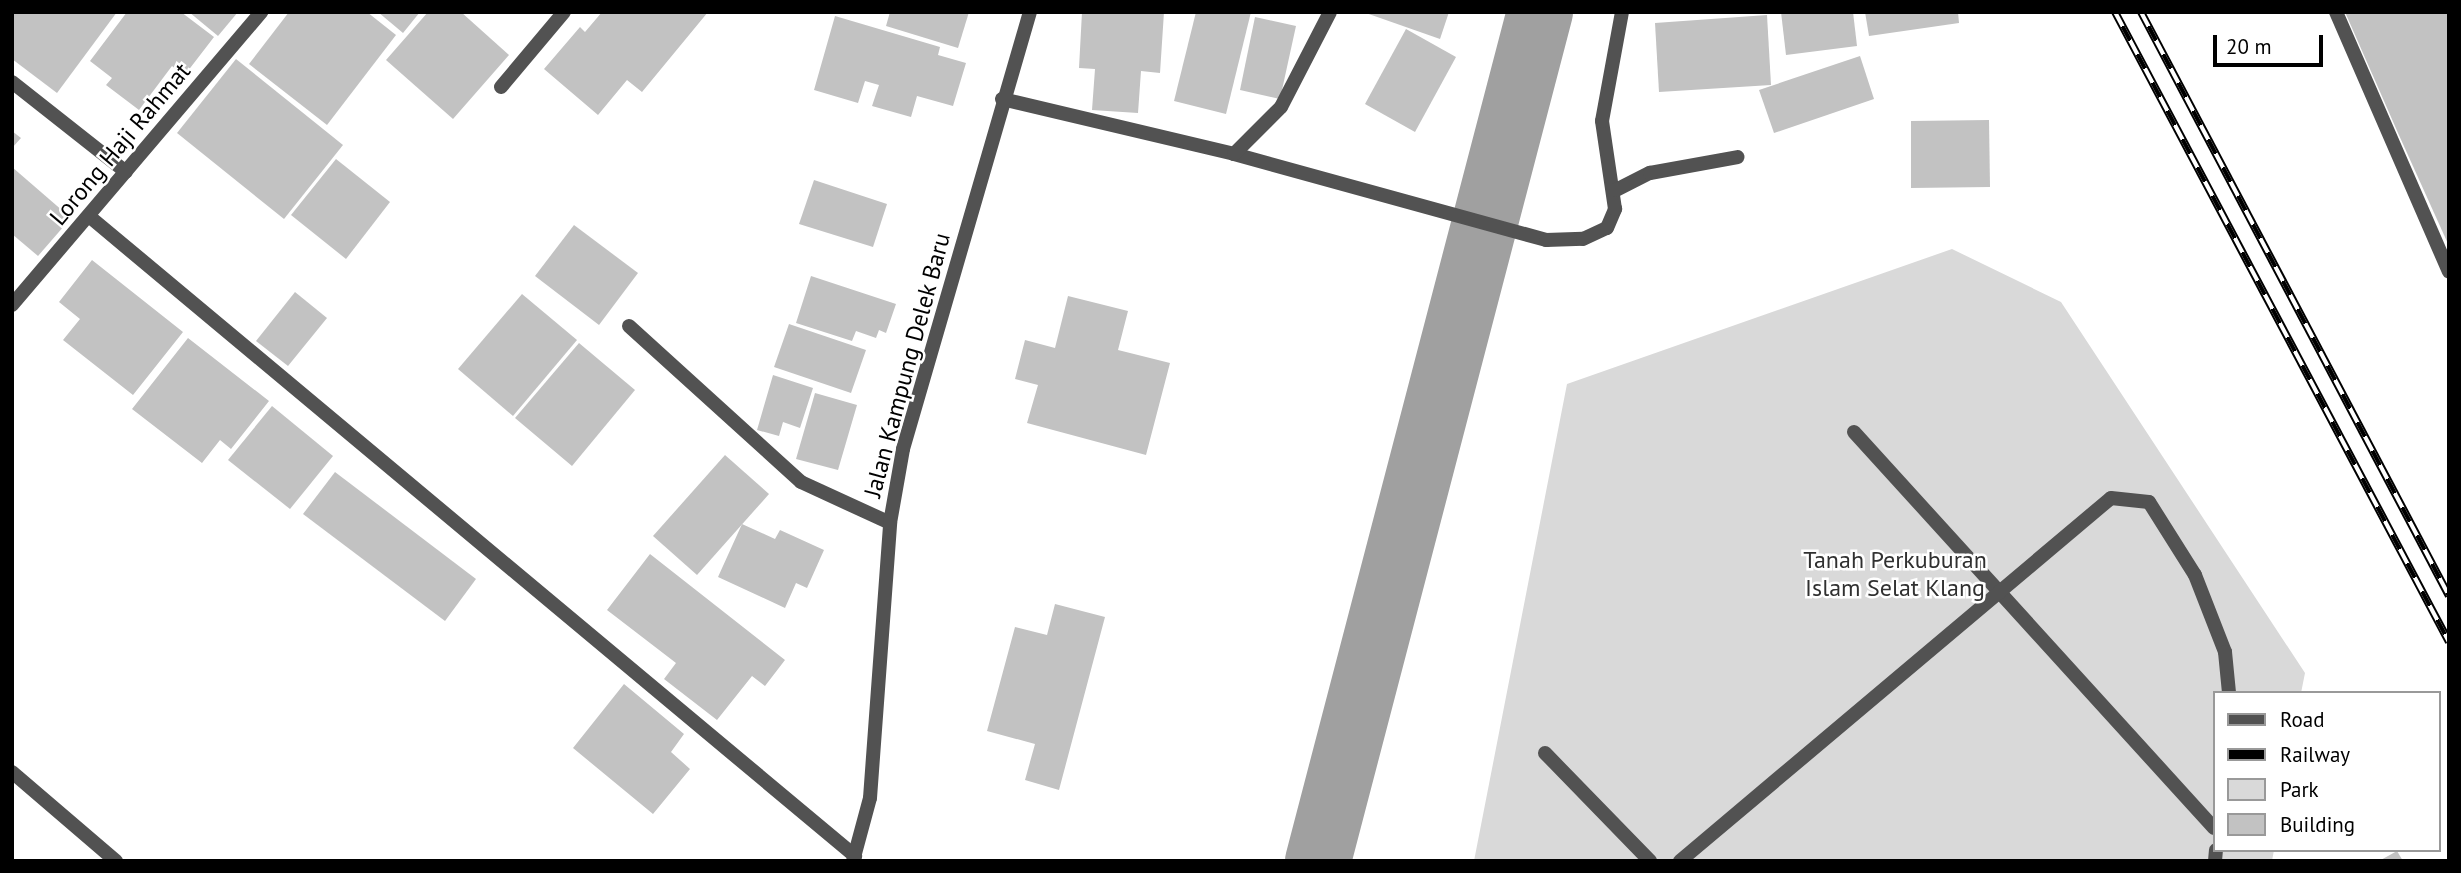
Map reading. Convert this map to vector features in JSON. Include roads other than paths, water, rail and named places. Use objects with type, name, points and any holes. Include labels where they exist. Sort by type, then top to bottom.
[{"type":"street","name":"Lorong Haji Rahmat","points":[[12,305],[90,217],[261,12]]},
{"type":"street","points":[[502,87],[564,12]]},
{"type":"street","name":"Jalan Kampung Delek Baru","points":[[854,858],[870,798],[890,523],[904,449],[1002,99],[1030,12]]},
{"type":"street","points":[[1234,154],[1282,107],[1330,12]]},
{"type":"street","points":[[1002,99],[1377,191],[1546,240],[1583,239],[1606,228],[1616,190],[1602,121],[1622,12]]},
{"type":"street","points":[[2336,12],[2449,272]]},
{"type":"street","points":[[12,82],[126,172]]},
{"type":"street","points":[[1616,190],[1650,173],[1738,157]]},
{"type":"street","points":[[90,217],[854,858]]},
{"type":"street","points":[[629,326],[801,481],[890,523]]},
{"type":"street","points":[[1854,432],[2212,826]]},
{"type":"street","points":[[1680,861],[2112,498],[2149,502],[2195,575],[2225,652],[2229,691]]},
{"type":"street","points":[[1545,753],[1650,861]]},
{"type":"street","points":[[12,772],[116,861]]},
{"type":"waterway","points":[[1318,861],[1540,12]]},
{"type":"railway","points":[[2115,12],[2449,642]]},
{"type":"railway","points":[[2141,12],[2449,596]]},
{"type":"park label","name":"Tanah Perkuburan Islam Selat Klang","points":[[1895,574]]}]
